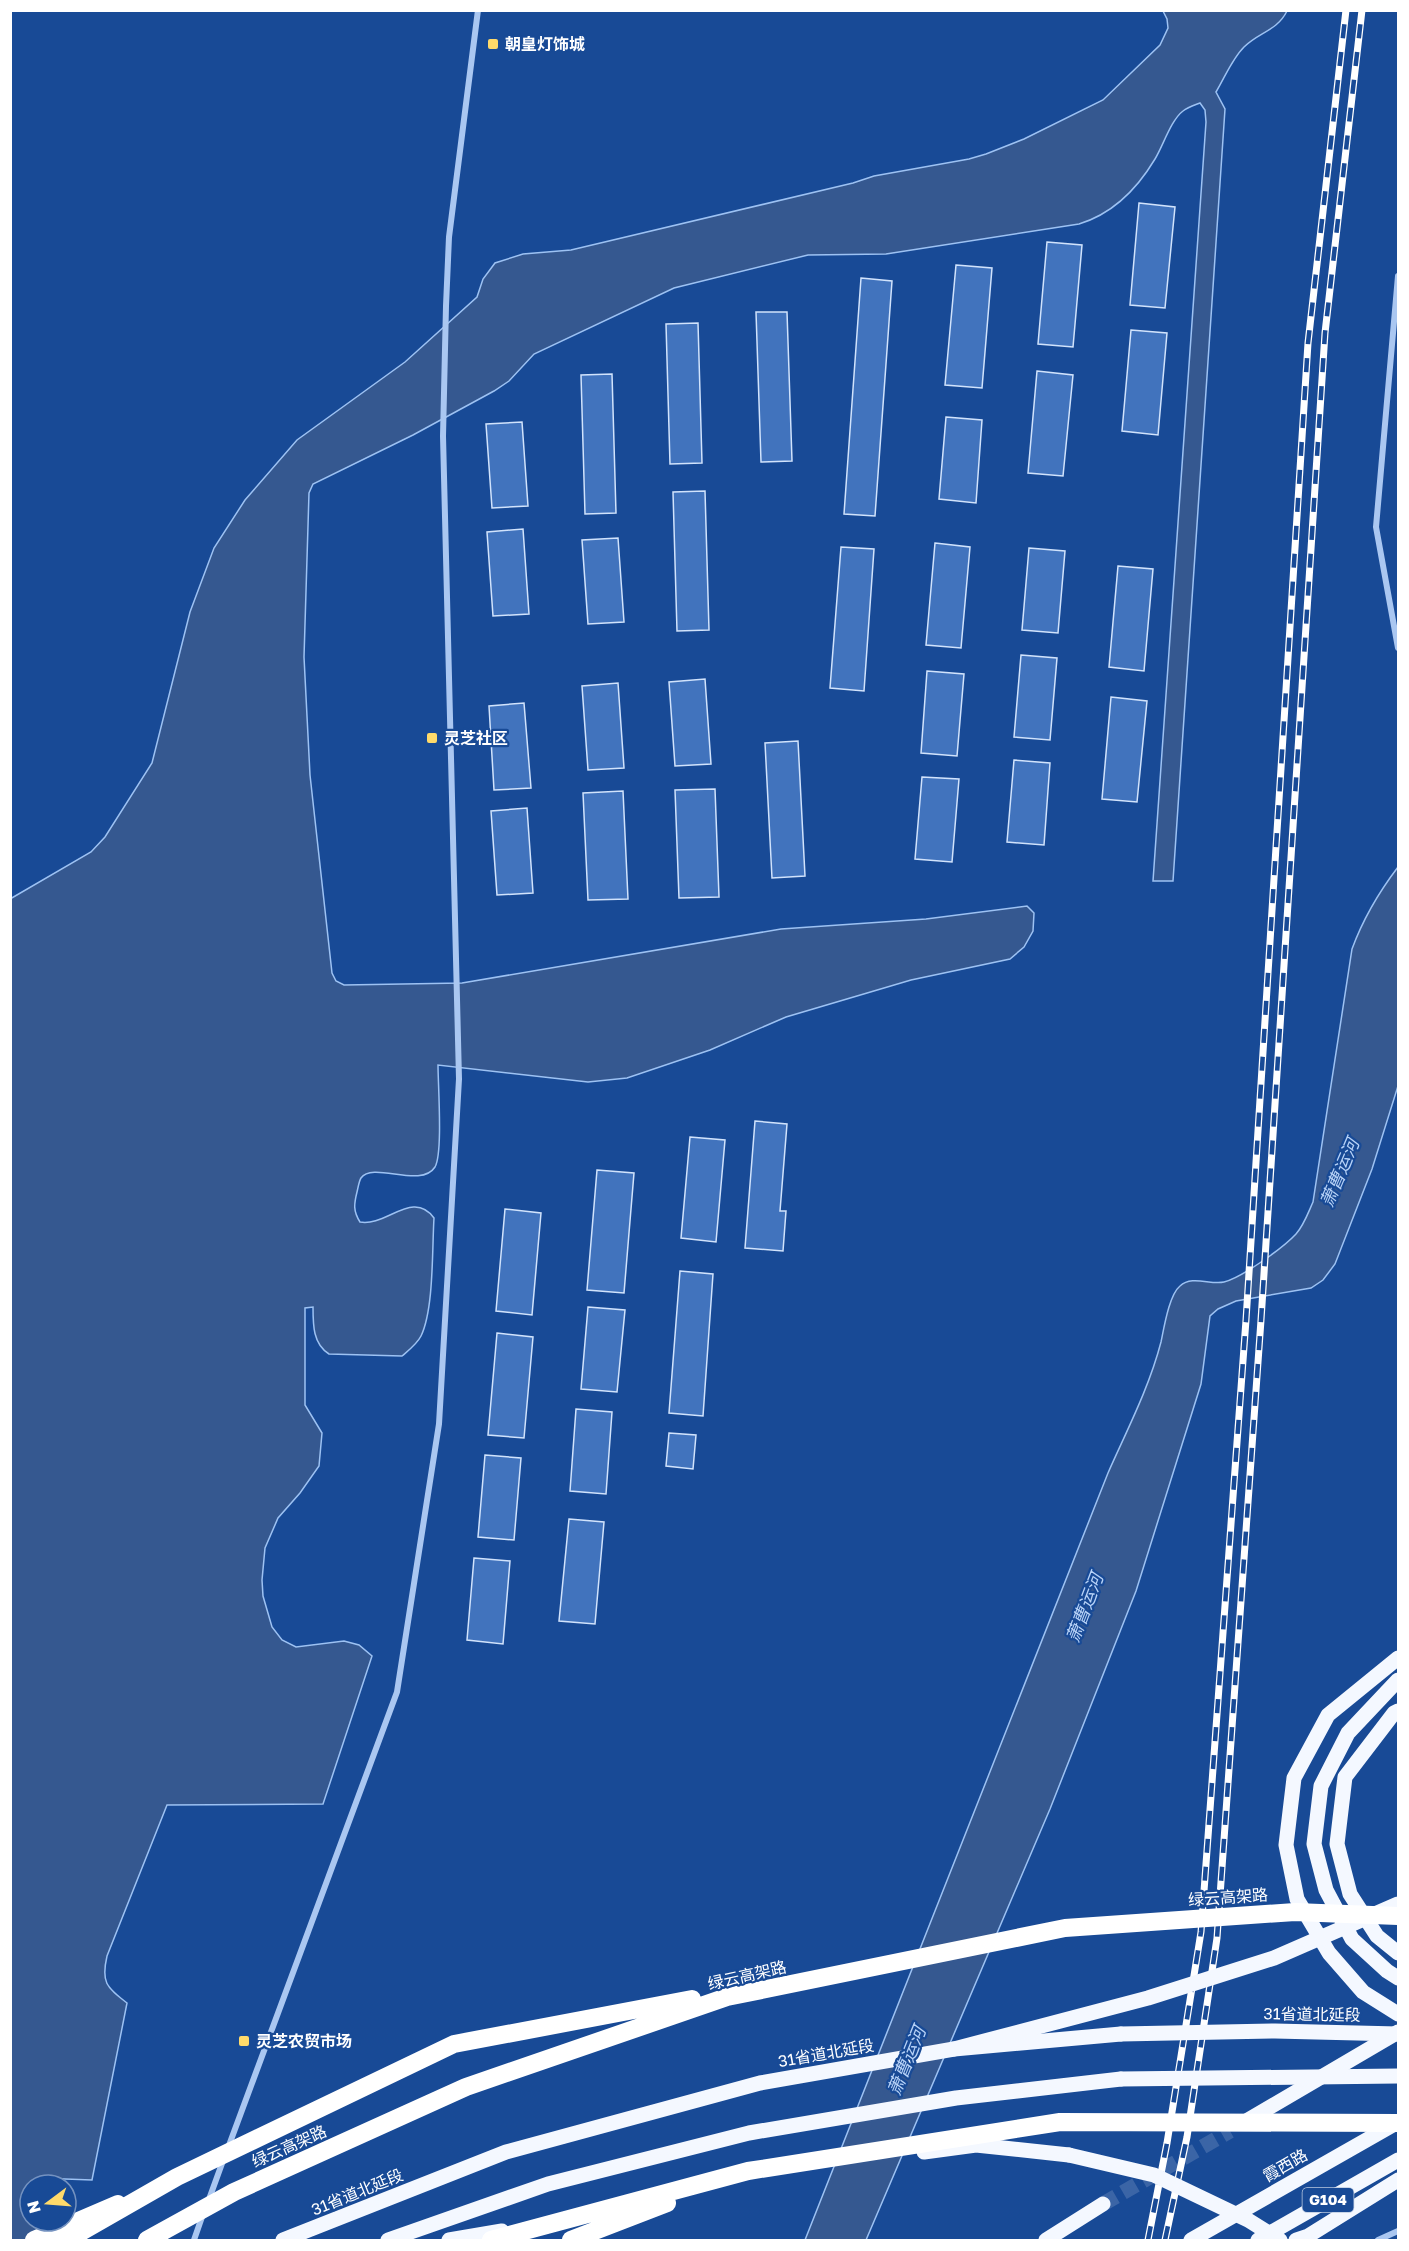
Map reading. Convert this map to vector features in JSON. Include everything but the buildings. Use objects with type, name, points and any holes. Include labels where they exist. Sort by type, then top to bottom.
[{"type":"highway","name":"绿云高架路","points":[[147,2241],[234,2192],[466,2087],[727,1997],[1065,1928],[1295,1912],[1398,1916]]},
{"type":"highway","points":[[34,2241],[177,2177],[454,2044],[1065,1928]]},
{"type":"highway","points":[[490,2241],[748,2171],[1060,2122],[1398,2123]]},
{"type":"highway","points":[[570,2241],[748,2171]]},
{"type":"highway","points":[[67,2241],[177,2177]]},
{"type":"main road","points":[[1398,1658],[1328,1715],[1294,1778],[1286,1845],[1297,1899],[1329,1953],[1363,1992],[1398,2014]]},
{"type":"main road","points":[[1398,1680],[1348,1733],[1321,1786],[1314,1844],[1326,1890],[1352,1939],[1398,1978]]},
{"type":"main road","points":[[1398,1712],[1394,1713],[1345,1777],[1337,1844],[1350,1894],[1377,1936],[1398,1953]]},
{"type":"main road","points":[[954,2049],[1148,1998],[1274,1958],[1398,1904]]},
{"type":"main road","name":"31省道北延段","points":[[283,2241],[506,2152],[760,2083],[954,2049],[1121,2034],[1275,2031],[1398,2033]]},
{"type":"main road","points":[[1230,2131],[1398,2033]]},
{"type":"main road","points":[[388,2241],[548,2184],[749,2133],[956,2098],[1121,2079],[1398,2076]]},
{"type":"main road","name":"霞西路","points":[[1191,2241],[1398,2123]]},
{"type":"main road","points":[[449,2241],[490,2234],[732,2177],[976,2145],[1069,2155],[1154,2175],[1248,2220],[1280,2241]]},
{"type":"main road","name":"G104","points":[[1258,2241],[1398,2160]]},
{"type":"main road","points":[[1296,2241],[1308,2236],[1398,2180]]},
{"type":"main road","points":[[1046,2241],[1103,2204]]},
{"type":"street","points":[[194,2241],[397,1692],[438,1424],[459,1079],[443,436],[449,237],[478,10]]},
{"type":"street","points":[[1398,276],[1376,527],[1398,648]]},
{"type":"street","points":[[1378,2241],[1398,2231]]},
{"type":"water","points":[[1163,11],[1287,11],[1278,23],[1250,42],[1240,52],[1216,92],[1225,109],[1173,881],[1153,881],[1206,122],[1205,110],[1200,103],[1187,108],[1179,115],[1155,159],[1132,190],[1113,207],[1091,220],[1079,224],[886,254],[808,255],[674,288],[534,354],[509,381],[494,391],[413,435],[313,484],[309,493],[304,657],[310,775],[332,973],[336,981],[344,985],[462,983],[781,929],[926,919],[1027,906],[1034,913],[1033,931],[1024,947],[1010,959],[911,980],[786,1017],[710,1050],[627,1078],[588,1082],[438,1065],[439,1148],[435,1167],[419,1176],[376,1172],[367,1174],[360,1179],[355,1204],[355,1211],[360,1222],[370,1222],[417,1207],[426,1210],[434,1218],[430,1295],[421,1336],[402,1356],[329,1354],[317,1339],[313,1307],[305,1308],[305,1405],[322,1433],[319,1466],[278,1518],[265,1548],[263,1596],[272,1627],[282,1640],[296,1647],[344,1641],[359,1645],[372,1656],[323,1804],[167,1805],[107,1956],[105,1978],[107,1983],[114,1993],[127,2003],[92,2180],[78,2179],[78,2173],[18,2173],[18,2233],[44,2233],[45,2240],[10,2240],[10,899],[91,852],[105,837],[152,763],[190,612],[214,548],[245,500],[297,440],[405,362],[477,297],[483,279],[495,263],[523,254],[571,250],[853,183],[874,176],[986,154],[1024,139],[1103,100],[1160,45],[1168,28]]},
{"type":"water","name":"萧曹运河","points":[[1398,867],[1398,1086],[1372,1169],[1335,1264],[1323,1280],[1311,1288],[1236,1301],[1218,1309],[1210,1316],[1201,1384],[1136,1591],[1050,1809],[866,2240],[805,2240],[1108,1473],[1144,1392],[1176,1290],[1190,1281],[1224,1282],[1241,1275],[1282,1247],[1304,1223],[1313,1202],[1352,949],[1372,906]]},
{"type":"tunnel","points":[[1103,2204],[1230,2131]]},
{"type":"railway","points":[[1148,2240],[1167,2143],[1201,1932],[1246,1320],[1308,343],[1346,10]]},
{"type":"railway","points":[[1165,2240],[1187,2137],[1217,1938],[1261,1320],[1325,333],[1362,10]]},
{"type":"place","name":"朝皇灯饰城","points":[[493,44]]},
{"type":"place","name":"灵芝社区","points":[[432,738]]},
{"type":"place","name":"灵芝农贸市场","points":[[244,2041]]}]
